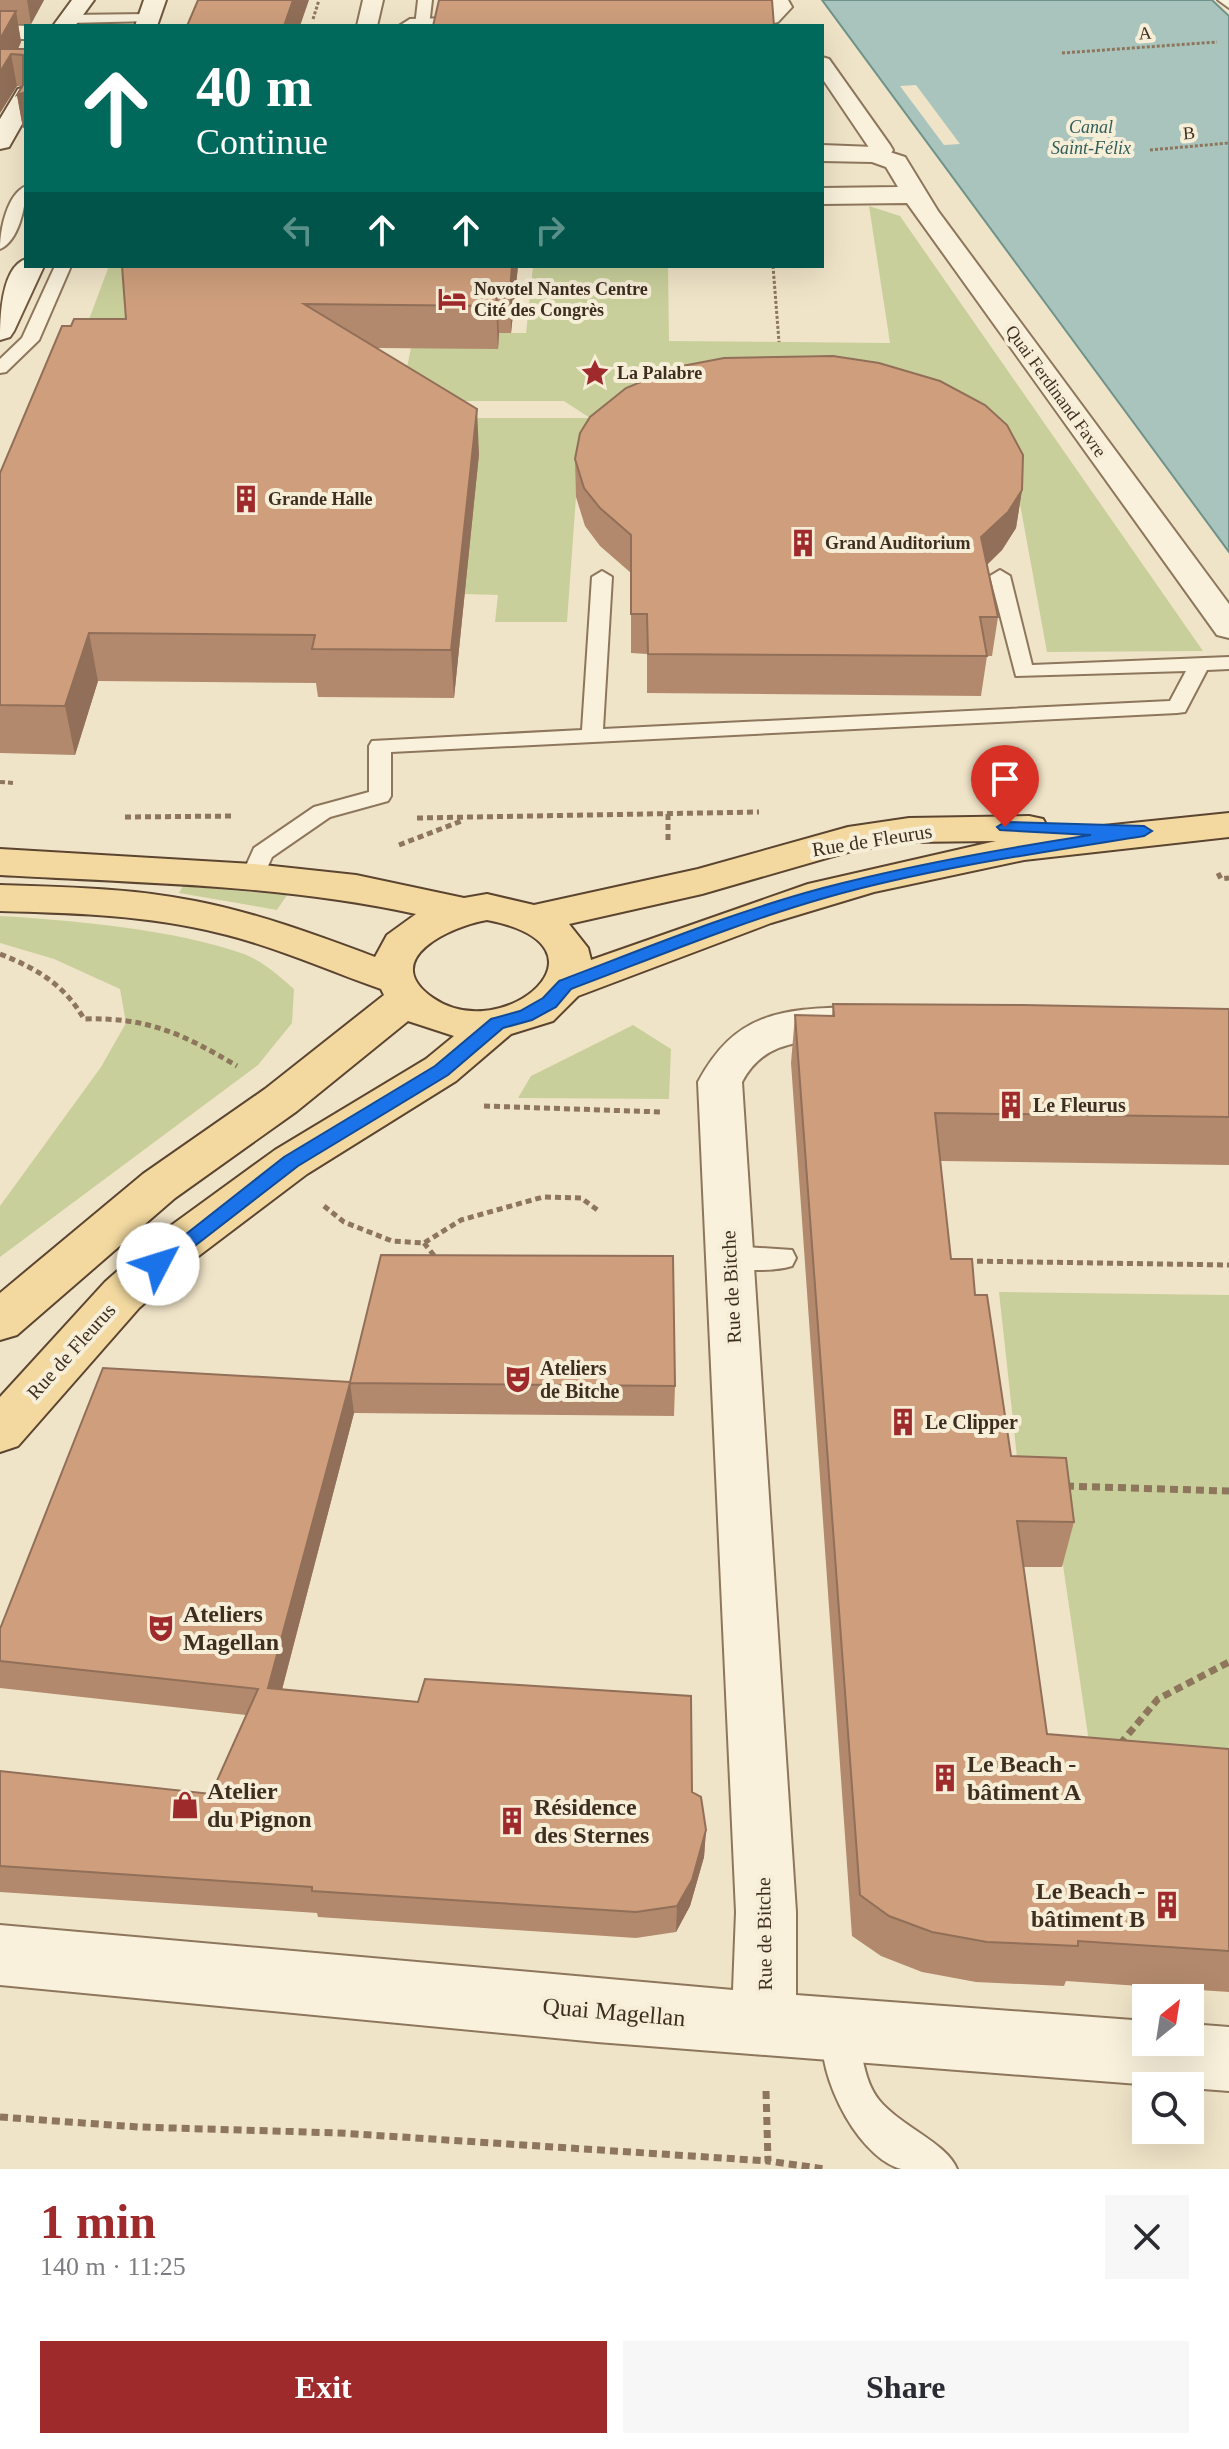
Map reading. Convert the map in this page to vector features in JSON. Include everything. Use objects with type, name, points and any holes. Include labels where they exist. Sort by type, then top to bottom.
[{"type":"main road","points":[[1144,831],[1223,826]]},
{"type":"main road","name":"Rue de Fleurus","points":[[536,918],[702,881],[848,839],[909,830],[1005,827],[1144,831]]},
{"type":"main road","name":"Rue de Fleurus","points":[[565,985],[736,921],[825,893],[959,861],[1144,831]]},
{"type":"main road","points":[[0,862],[253,877],[356,888],[460,910],[513,910],[536,918],[555,931],[567,948],[571,966],[565,985],[549,1003],[526,1016],[497,1023],[453,1020],[431,1015],[402,989],[279,936],[218,919],[130,906],[0,898]]},
{"type":"main road","points":[[402,989],[396,957],[409,936],[431,919],[460,910]]},
{"type":"main road","points":[[0,1321],[159,1186],[281,1100],[402,989]]},
{"type":"main road","name":"Rue de Fleurus","points":[[0,1431],[122,1295],[175,1248],[291,1162],[441,1070],[497,1023]]},
{"type":"street","points":[[66,22],[83,0]]},
{"type":"street","points":[[367,24],[373,0]]},
{"type":"street","points":[[691,19],[774,8]]},
{"type":"street","points":[[485,24],[517,23]]},
{"type":"street","points":[[0,32],[24,32]]},
{"type":"street","name":"Quai Ferdinand Favre","points":[[824,66],[883,153],[896,162],[916,195],[1229,628]]},
{"type":"street","points":[[0,142],[24,98]]},
{"type":"street","points":[[824,153],[883,153]]},
{"type":"street","points":[[824,196],[916,195]]},
{"type":"street","points":[[0,331],[29,268]]},
{"type":"street","name":"Rue de Bitche","points":[[764,2025],[766,1912],[720,1082],[728,1063],[763,1034],[793,1025],[894,1022]]},
{"type":"street","name":"Quai Magellan","points":[[0,1955],[764,2025],[1229,2059]]},
{"type":"lane","points":[[108,22],[118,0]]},
{"type":"lane","points":[[422,24],[425,0]]},
{"type":"lane","points":[[66,22],[108,22],[150,15]]},
{"type":"lane","points":[[0,203],[24,196]]},
{"type":"lane","points":[[0,244],[24,198]]},
{"type":"lane","points":[[0,368],[30,340],[62,268]]},
{"type":"lane","points":[[1000,576],[1023,672],[1229,663]]},
{"type":"lane","points":[[592,736],[602,577]]},
{"type":"lane","points":[[253,877],[262,853],[322,812],[380,796],[380,746],[1177,707],[1199,666]]},
{"type":"lane","points":[[729,1257],[782,1258]]},
{"type":"lane","points":[[839,2031],[850,2086],[862,2108],[904,2151],[938,2169]]},
{"type":"path","points":[[313,19],[319,0]]},
{"type":"path","name":"A","points":[[1062,53],[1229,41]]},
{"type":"path","name":"B","points":[[1150,150],[1229,143]]},
{"type":"path","points":[[773,268],[779,342]]},
{"type":"path","points":[[0,782],[14,783]]},
{"type":"path","points":[[409,818],[769,811]]},
{"type":"path","points":[[123,817],[245,816]]},
{"type":"path","points":[[1221,879],[1229,878]]},
{"type":"path","points":[[0,954],[55,981],[68,991],[84,1019],[141,1018],[170,1028],[244,1071]]},
{"type":"path","points":[[469,1106],[667,1112]]},
{"type":"path","points":[[322,1204],[344,1222],[392,1241],[424,1243],[461,1220],[543,1197],[581,1198],[599,1211]]},
{"type":"path","points":[[424,1243],[442,1266]]},
{"type":"path","points":[[961,1261],[1229,1265]]},
{"type":"path","points":[[1050,1486],[1229,1491]]},
{"type":"path","points":[[1118,1746],[1158,1699],[1229,1662]]},
{"type":"path","points":[[764,2025],[768,2161]]},
{"type":"path","points":[[0,2117],[139,2127],[340,2133],[768,2161],[825,2169]]},
{"type":"green space","points":[[869,206],[900,216],[1203,651],[1047,652],[1018,493],[577,483],[567,622],[495,622],[498,595],[464,594],[396,421],[411,348],[499,333],[526,333],[533,268],[668,268],[669,341],[890,343]],"holes":[[[434,401],[564,401],[590,418],[459,418]]]},
{"type":"green space","points":[[108,268],[125,268],[132,353],[70,370]]},
{"type":"green space","points":[[183,886],[287,895],[277,910],[179,893]]},
{"type":"green space","points":[[0,916],[59,920],[188,938],[244,954],[270,969],[294,989],[292,1023],[258,1065],[0,1257],[0,1206],[101,1067],[126,1023],[120,989],[54,959],[0,943]]},
{"type":"green space","points":[[633,1025],[671,1049],[669,1099],[518,1098],[531,1076]]},
{"type":"green space","points":[[999,1292],[1229,1295],[1229,1772],[1091,1756],[1054,1504],[1020,1485]]},
{"type":"water","name":"Canal Saint-Félix","points":[[822,0],[1212,0],[1229,16],[1229,552]]},
{"type":"pier","points":[[916,85],[960,144],[944,145],[900,86]]},
{"type":"building","points":[[198,0],[293,0],[285,24],[188,24]]},
{"type":"building","points":[[439,0],[772,0],[774,24],[433,24]]},
{"type":"building","points":[[0,11],[16,11],[0,39]]},
{"type":"building","points":[[0,49],[24,49],[24,93],[17,95],[23,85],[23,55],[11,54],[0,72]]},
{"type":"building","name":"Grande Halle","points":[[122,268],[512,268],[510,290],[497,290],[496,306],[304,304],[477,409],[451,650],[312,649],[315,635],[89,633],[65,706],[0,705],[0,473],[62,326],[71,326],[74,319],[126,319]]},
{"type":"building","name":"Grand Auditorium","points":[[833,356],[879,363],[940,381],[985,405],[1007,425],[1023,455],[1022,490],[1008,512],[981,537],[998,617],[980,617],[987,656],[648,654],[647,614],[631,614],[631,535],[600,508],[584,488],[575,459],[580,433],[590,417],[626,388],[677,367],[724,358]]},
{"type":"building","points":[[833,1004],[1229,1009],[1229,1117],[935,1113],[951,1259],[972,1259],[975,1295],[987,1295],[1011,1456],[1066,1458],[1074,1522],[1017,1521],[1047,1734],[1229,1749],[1229,1951],[1078,1941],[1078,1946],[987,1942],[932,1932],[889,1916],[860,1895],[795,1015],[834,1016]]},
{"type":"building","points":[[381,1255],[673,1256],[675,1386],[350,1383],[268,1688],[418,1702],[425,1679],[691,1696],[692,1792],[701,1797],[706,1830],[692,1880],[677,1906],[636,1912],[312,1891],[312,1887],[0,1866],[0,1771],[211,1794],[258,1689],[0,1661],[0,1629],[103,1368],[350,1382]]},
{"type":"place","name":"Novotel Nantes Centre Cité des Congrès","points":[[452,299]]},
{"type":"place","name":"La Palabre","points":[[595,373]]},
{"type":"place","name":"Grande Halle","points":[[246,499]]},
{"type":"place","name":"Grand Auditorium","points":[[803,543]]},
{"type":"place","name":"Le Fleurus","points":[[1011,1105]]},
{"type":"place","name":"Ateliers de Bitche","points":[[518,1379]]},
{"type":"place","name":"Le Clipper","points":[[903,1422]]},
{"type":"place","name":"Ateliers Magellan","points":[[161,1628]]},
{"type":"place","name":"Le Beach - bâtiment A","points":[[945,1778]]},
{"type":"place","name":"Atelier du Pignon","points":[[185,1805]]},
{"type":"place","name":"Résidence des Sternes","points":[[512,1821]]},
{"type":"place","name":"Le Beach - bâtiment B","points":[[1167,1905]]},
{"type":"route","points":[[158,1264],[291,1162],[358,1118],[441,1070],[497,1023],[526,1016],[549,1003],[565,985],[736,921],[825,893],[959,861],[1144,831],[1005,827]]}]
